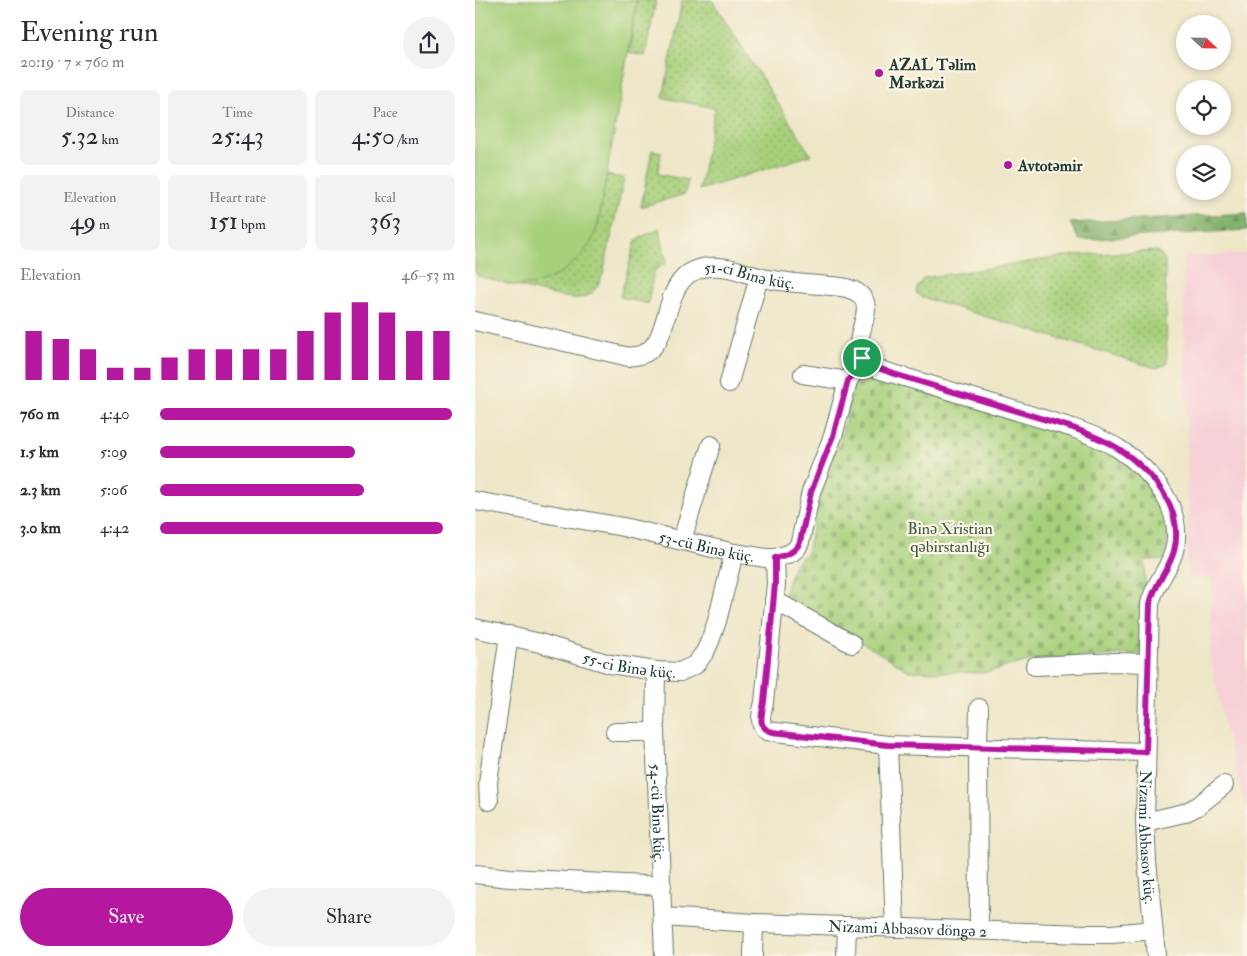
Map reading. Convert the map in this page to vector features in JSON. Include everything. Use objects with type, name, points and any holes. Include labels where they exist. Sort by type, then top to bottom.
[{"type":"street","name":"51-ci Binə küç.","points":[[475,320],[616,354],[641,355],[649,351],[657,340],[674,292],[686,275],[699,269],[721,267],[791,283],[842,287],[853,290],[865,301],[866,308],[859,340],[859,350],[862,358]]},
{"type":"street","points":[[729,383],[759,277]]},
{"type":"street","name":"53-cü Binə küç.","points":[[475,501],[623,527],[734,553],[775,558],[791,553],[800,542],[811,492],[833,436],[848,381],[862,358]]},
{"type":"street","name":"Nizami Abbasov küç.","points":[[862,358],[873,366],[894,374],[1097,437],[1138,463],[1163,493],[1175,518],[1177,541],[1174,554],[1152,596],[1148,663],[1145,822],[1156,956]]},
{"type":"street","points":[[803,374],[848,381]]},
{"type":"street","points":[[682,540],[711,445]]},
{"type":"street","name":"55-ci Binə küç.","points":[[475,628],[509,635],[610,664],[673,673],[687,670],[695,666],[705,652],[717,621],[734,553]]},
{"type":"street","points":[[775,558],[774,600],[761,720],[761,725],[764,729],[773,732],[888,745],[1146,752]]},
{"type":"street","points":[[774,600],[851,644]]},
{"type":"street","points":[[489,802],[488,783],[509,635]]},
{"type":"street","points":[[1035,666],[1148,663]]},
{"type":"street","name":"54-cü Binə küç.","points":[[656,671],[655,732],[665,956]]},
{"type":"street","points":[[979,708],[979,929]]},
{"type":"street","points":[[615,732],[655,732]]},
{"type":"street","points":[[888,745],[895,928]]},
{"type":"street","points":[[1145,822],[1184,814],[1198,806],[1224,785]]},
{"type":"street","points":[[475,874],[510,878],[663,886]]},
{"type":"street","name":"Nizami Abbasov döngə 2","points":[[663,917],[754,923],[1087,934],[1112,934],[1153,930]]},
{"type":"street","points":[[753,956],[754,923]]},
{"type":"street","points":[[847,926],[847,956]]},
{"type":"shaded area","points":[[1247,254],[1247,812],[1224,724],[1210,656],[1212,578],[1187,579],[1188,496],[1183,256]]},
{"type":"green space","points":[[475,0],[637,0],[595,233],[586,250],[572,264],[555,276],[528,285],[509,284],[478,276],[475,273]]},
{"type":"green space","points":[[637,0],[656,0],[645,56],[629,53]]},
{"type":"green space","points":[[682,0],[712,0],[811,155],[699,190],[715,108],[663,98]]},
{"type":"green space","points":[[652,150],[661,152],[658,174],[688,180],[685,194],[641,207]]},
{"type":"green space","points":[[606,175],[624,178],[603,274],[594,291],[588,296],[568,298],[507,284],[529,285],[598,224]]},
{"type":"green space","points":[[1247,213],[1247,230],[1079,240],[1070,223]]},
{"type":"green space","points":[[659,228],[667,262],[654,271],[648,304],[620,297],[636,240]]},
{"type":"green space","points":[[1158,251],[1165,260],[1167,364],[1156,368],[921,297],[916,293],[917,287],[924,278],[1073,255]]},
{"type":"green space","name":"Binə Xristian qəbirstanlığı","points":[[869,370],[1075,435],[1107,451],[1129,466],[1151,488],[1169,519],[1165,560],[1145,560],[1144,653],[1032,660],[984,673],[909,671],[784,595],[794,564],[807,553],[824,475],[839,444],[857,376]]},
{"type":"place","name":"AZAL Təlim Mərkəzi","points":[[879,73]]},
{"type":"place","name":"Avtotəmir","points":[[1008,165]]},
{"type":"route","points":[[862,358],[873,366],[894,374],[1097,437],[1138,463],[1163,493],[1175,518],[1177,541],[1174,554],[1156,586],[1150,604],[1146,752],[888,745],[773,732],[767,731],[761,725],[775,584],[775,558],[791,553],[800,542],[811,492],[833,436],[843,394],[848,381],[862,358]]}]
